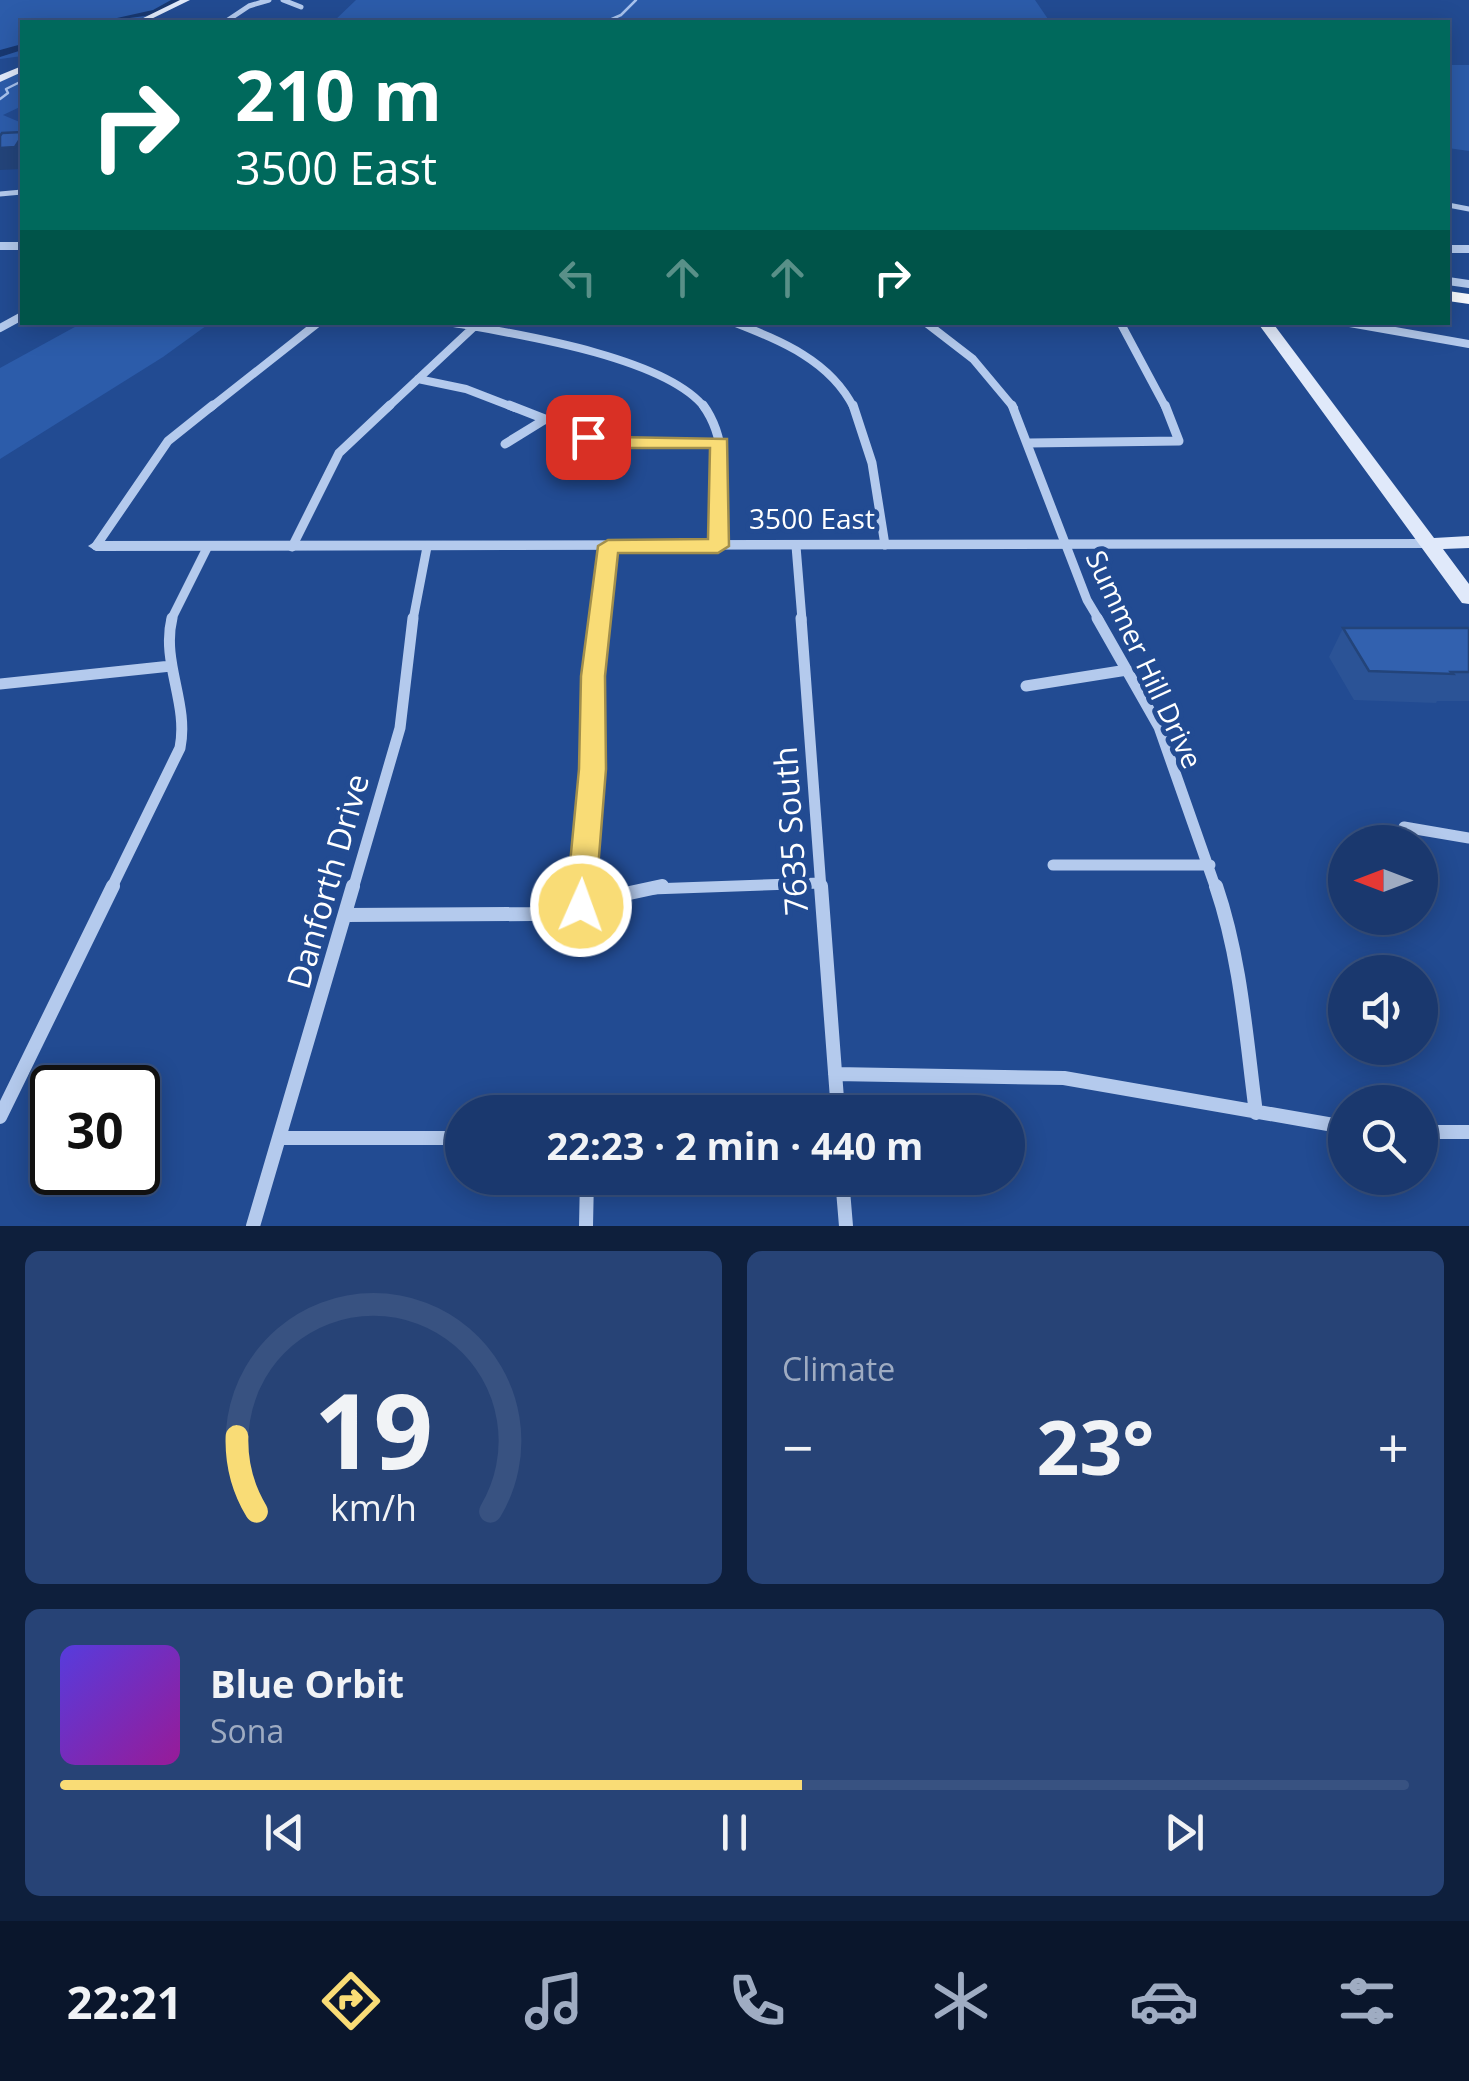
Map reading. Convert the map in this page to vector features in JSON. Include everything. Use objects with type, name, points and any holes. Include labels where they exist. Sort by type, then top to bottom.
[{"type":"main road","points":[[143,20],[186,0]]},
{"type":"main road","points":[[1266,325],[1469,598]]},
{"type":"main road","name":"3500 East","points":[[1429,544],[1469,542]]},
{"type":"street","points":[[228,20],[250,6],[270,0]]},
{"type":"street","points":[[283,0],[301,7]]},
{"type":"street","points":[[96,546],[168,440],[315,325]]},
{"type":"street","points":[[292,546],[339,453],[476,325],[577,348],[686,390],[710,414],[720,443],[718,546]]},
{"type":"street","points":[[741,325],[796,346],[840,384],[858,406],[866,431],[884,546]]},
{"type":"street","name":"Summer Hill Drive","points":[[934,325],[990,376],[1016,412],[1086,600],[1158,727],[1228,920],[1256,1113]]},
{"type":"street","points":[[1030,443],[1179,441],[1175,425],[1122,325]]},
{"type":"street","points":[[1361,325],[1469,344]]},
{"type":"street","points":[[418,379],[466,389],[588,437],[615,443],[720,443]]},
{"type":"street","points":[[505,444],[544,420]]},
{"type":"street","name":"3500 East","points":[[96,546],[1429,544]]},
{"type":"street","points":[[0,1117],[180,748],[185,720],[168,646],[173,618],[208,546]]},
{"type":"street","points":[[581,906],[592,769],[593,676],[608,546]]},
{"type":"street","name":"7635 South","points":[[796,546],[837,1095]]},
{"type":"street","name":"Danforth Drive","points":[[253,1226],[400,728],[413,597],[428,547]]},
{"type":"street","points":[[0,684],[172,666]]},
{"type":"street","points":[[1026,686],[1127,670]]},
{"type":"street","points":[[1438,833],[1469,838]]},
{"type":"street","points":[[1053,865],[1210,865]]},
{"type":"street","points":[[346,915],[532,914],[668,885],[821,883]]},
{"type":"street","points":[[835,1074],[1064,1078],[1328,1124]]},
{"type":"street","points":[[1438,1132],[1469,1132]]},
{"type":"street","points":[[280,1138],[445,1138]]},
{"type":"street","points":[[586,1226],[587,1195]]},
{"type":"street","points":[[843,1195],[846,1226]]},
{"type":"shaded area","points":[[0,0],[182,0],[137,20],[20,20],[20,56],[0,59]]},
{"type":"shaded area","points":[[356,0],[1035,0],[1049,20],[335,20]]},
{"type":"shaded area","points":[[1450,65],[1469,65],[1469,151],[1450,148]]},
{"type":"shaded area","points":[[20,72],[20,107],[3,115],[20,122],[20,140],[0,141],[0,82]]},
{"type":"shaded area","points":[[78,325],[207,325],[0,459],[0,368]]},
{"type":"building","points":[[20,132],[15,147],[0,148],[2,133]]},
{"type":"building","points":[[1343,628],[1469,628],[1469,672],[1369,671]]},
{"type":"waterway","points":[[114,20],[156,12],[178,0]]},
{"type":"waterway","points":[[610,20],[636,0]]},
{"type":"waterway","points":[[0,54],[20,48]]},
{"type":"waterway","points":[[0,99],[8,93],[6,89],[20,82]]},
{"type":"route","points":[[581,906],[594,742],[593,676],[608,546],[718,546],[720,443],[615,443],[588,437]]}]
